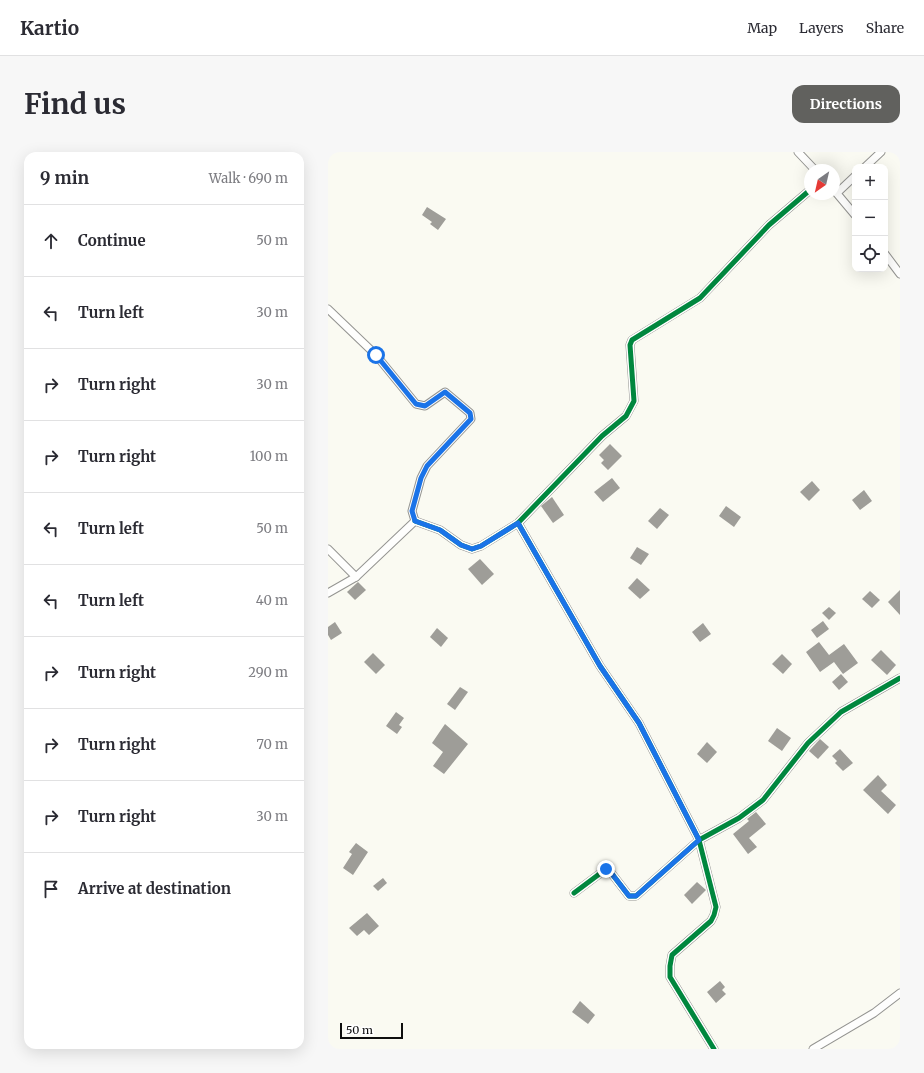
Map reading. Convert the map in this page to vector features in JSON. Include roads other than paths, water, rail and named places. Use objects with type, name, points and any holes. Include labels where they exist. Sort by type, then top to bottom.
[{"type":"street","points":[[798,152],[809,164]]},
{"type":"street","points":[[868,164],[881,152]]},
{"type":"street","points":[[840,189],[852,179]]},
{"type":"street","points":[[415,521],[440,530],[461,545],[472,549],[481,546],[518,523],[602,436],[631,409],[634,401],[630,345],[632,340],[700,298],[764,229],[804,195]]},
{"type":"street","points":[[840,197],[852,211]]},
{"type":"street","points":[[888,258],[900,274]]},
{"type":"street","points":[[328,309],[376,355],[416,404],[425,406],[445,392],[470,413],[471,419],[468,423],[427,466],[421,478],[412,511],[415,521]]},
{"type":"street","points":[[328,593],[356,577],[415,521]]},
{"type":"street","points":[[518,523],[600,666],[639,723],[699,840],[716,907],[711,921],[672,955],[670,978],[714,1049]]},
{"type":"street","points":[[328,549],[356,577]]},
{"type":"street","points":[[574,893],[606,869],[609,870],[629,896],[636,896],[699,840],[739,818],[762,800],[808,743],[841,712],[900,678]]},
{"type":"street","points":[[813,1049],[874,1013],[900,992]]}]
